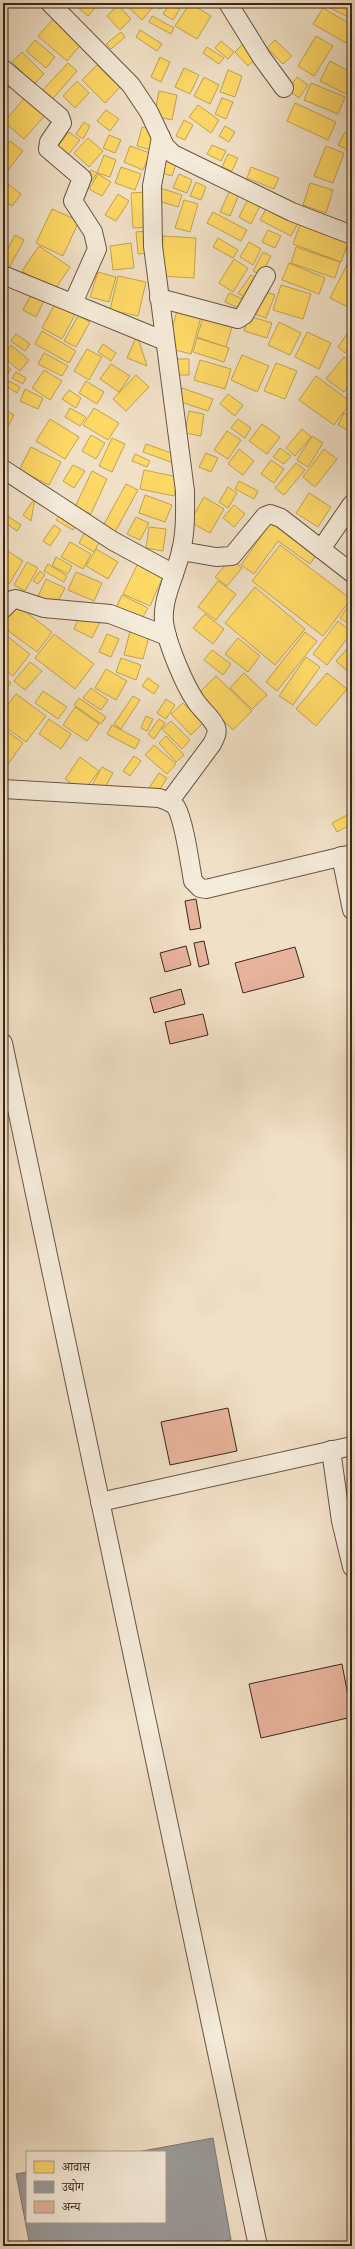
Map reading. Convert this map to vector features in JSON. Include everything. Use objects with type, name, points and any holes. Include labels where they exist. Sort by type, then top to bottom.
[{"type":"street","points":[[50,3],[142,98],[165,146],[173,154],[292,212],[352,235]]},
{"type":"street","points":[[228,3],[262,58],[284,88]]},
{"type":"street","points":[[3,69],[60,117],[62,124],[49,142],[48,149],[82,178],[73,201],[93,232],[97,249],[73,303]]},
{"type":"street","points":[[161,137],[152,192],[153,246],[185,490],[185,525],[181,551],[163,617],[167,636],[194,698],[212,719],[216,728],[216,736],[212,744],[169,802]]},
{"type":"street","points":[[3,275],[165,341]]},
{"type":"street","points":[[159,298],[238,319],[244,315],[266,276]]},
{"type":"street","points":[[3,469],[113,541],[174,574]]},
{"type":"street","points":[[321,549],[352,504]]},
{"type":"street","points":[[181,551],[216,557],[232,556],[265,516],[270,514],[281,518],[352,573]]},
{"type":"street","points":[[3,609],[16,598],[44,608],[110,614],[167,636]]},
{"type":"street","points":[[3,790],[160,798],[169,802],[176,808],[180,819],[193,881],[200,888],[346,855],[352,910]]},
{"type":"street","points":[[3,1043],[258,2246]]},
{"type":"street","points":[[100,1502],[352,1446]]},
{"type":"street","points":[[331,1450],[341,1521],[352,1567]]},
{"type":"building: आवास","points":[[73,3],[99,3],[88,16]]},
{"type":"building: आवास","points":[[124,3],[149,3],[153,7],[142,20]]},
{"type":"building: आवास","points":[[152,3],[165,3],[160,9]]},
{"type":"building: आवास","points":[[170,3],[180,9],[173,20],[163,14]]},
{"type":"building: आवास","points":[[190,3],[211,16],[197,39],[175,26]]},
{"type":"building: आवास","points":[[322,3],[352,3],[352,19],[322,4]]},
{"type":"building: आवास","points":[[118,5],[131,19],[120,30],[107,16]]},
{"type":"building: आवास","points":[[323,8],[352,25],[352,33],[346,43],[313,24]]},
{"type":"building: आवास","points":[[152,16],[174,28],[171,34],[149,22]]},
{"type":"building: आवास","points":[[54,18],[83,42],[67,61],[38,36]]},
{"type":"building: आवास","points":[[140,30],[162,44],[157,51],[136,37]]},
{"type":"building: आवास","points":[[121,32],[125,37],[111,49],[106,44]]},
{"type":"building: आवास","points":[[316,36],[333,46],[314,76],[298,66]]},
{"type":"building: आवास","points":[[35,40],[55,57],[46,68],[26,51]]},
{"type":"building: आवास","points":[[275,40],[292,56],[283,64],[267,48]]},
{"type":"building: आवास","points":[[221,41],[234,52],[228,59],[215,48]]},
{"type":"building: आवास","points":[[245,42],[259,56],[248,66],[235,52]]},
{"type":"building: आवास","points":[[207,47],[224,58],[219,64],[203,53]]},
{"type":"building: आवास","points":[[22,52],[44,74],[34,84],[12,62]]},
{"type":"building: आवास","points":[[160,57],[170,62],[161,82],[151,77]]},
{"type":"building: आवास","points":[[330,61],[352,73],[352,97],[320,81]]},
{"type":"building: आवास","points":[[68,63],[77,71],[50,102],[40,93]]},
{"type":"building: आवास","points":[[97,65],[120,87],[105,103],[82,80]]},
{"type":"building: आवास","points":[[184,68],[199,75],[190,94],[175,87]]},
{"type":"building: आवास","points":[[228,70],[242,76],[235,97],[220,92]]},
{"type":"building: आवास","points":[[3,72],[14,80],[3,94]]},
{"type":"building: आवास","points":[[204,77],[219,85],[210,104],[194,96]]},
{"type":"building: आवास","points":[[297,77],[308,85],[299,98],[288,90]]},
{"type":"building: आवास","points":[[77,81],[89,93],[75,108],[63,96]]},
{"type":"building: आवास","points":[[311,83],[345,97],[338,114],[304,100]]},
{"type":"building: आवास","points":[[159,91],[177,95],[172,120],[154,116]]},
{"type":"building: आवास","points":[[27,95],[47,113],[24,139],[4,122]]},
{"type":"building: आवास","points":[[222,98],[233,102],[226,119],[215,114]]},
{"type":"building: आवास","points":[[295,103],[336,122],[328,140],[287,121]]},
{"type":"building: आवास","points":[[198,105],[219,120],[211,133],[189,117]]},
{"type":"building: आवास","points":[[106,110],[119,119],[110,131],[97,121]]},
{"type":"building: आवास","points":[[184,120],[193,125],[185,140],[176,136]]},
{"type":"building: आवास","points":[[84,122],[90,126],[83,139],[76,134]]},
{"type":"building: आवास","points":[[225,126],[235,132],[229,142],[219,136]]},
{"type":"building: आवास","points":[[142,127],[157,131],[152,150],[137,146]]},
{"type":"building: आवास","points":[[69,132],[80,140],[67,156],[56,148]]},
{"type":"building: आवास","points":[[345,132],[352,136],[352,152],[338,145]]},
{"type":"building: आवास","points":[[109,135],[121,140],[115,153],[103,148]]},
{"type":"building: आवास","points":[[88,138],[103,151],[89,167],[74,153]]},
{"type":"building: आवास","points":[[10,141],[23,151],[3,176],[3,150]]},
{"type":"building: आवास","points":[[212,145],[226,151],[221,161],[207,154]]},
{"type":"building: आवास","points":[[130,146],[150,153],[143,170],[124,162]]},
{"type":"building: आवास","points":[[326,146],[344,153],[333,183],[314,176]]},
{"type":"building: आवास","points":[[228,154],[238,158],[232,171],[222,167]]},
{"type":"building: आवास","points":[[104,155],[116,160],[110,177],[97,173]]},
{"type":"building: आवास","points":[[161,156],[177,161],[172,176],[156,171]]},
{"type":"building: आवास","points":[[121,167],[141,174],[135,190],[115,183]]},
{"type":"building: आवास","points":[[251,167],[279,178],[274,189],[247,178]]},
{"type":"building: आवास","points":[[91,170],[97,173],[85,191],[79,187]]},
{"type":"building: आवास","points":[[98,174],[111,182],[102,196],[89,189]]},
{"type":"building: आवास","points":[[179,174],[192,180],[187,193],[173,188]]},
{"type":"building: आवास","points":[[352,175],[352,187],[348,186]]},
{"type":"building: आवास","points":[[3,180],[21,194],[12,206],[3,200]]},
{"type":"building: आवास","points":[[196,182],[206,187],[201,200],[190,196]]},
{"type":"building: आवास","points":[[310,183],[333,190],[326,213],[303,205]]},
{"type":"building: आवास","points":[[160,188],[182,195],[178,207],[156,200]]},
{"type":"building: आवास","points":[[231,188],[240,192],[230,216],[220,212]]},
{"type":"building: आवास","points":[[147,192],[149,227],[133,228],[131,193]]},
{"type":"building: आवास","points":[[118,194],[129,201],[116,221],[105,215]]},
{"type":"building: आवास","points":[[250,195],[262,202],[251,224],[239,217]]},
{"type":"building: आवास","points":[[184,200],[198,204],[190,232],[175,228]]},
{"type":"building: आवास","points":[[268,205],[299,221],[291,236],[260,220]]},
{"type":"building: आवास","points":[[52,209],[79,221],[63,256],[36,243]]},
{"type":"building: आवास","points":[[213,212],[247,230],[241,241],[207,223]]},
{"type":"building: आवास","points":[[302,219],[350,238],[341,262],[293,244]]},
{"type":"building: आवास","points":[[268,230],[281,236],[275,248],[262,242]]},
{"type":"building: आवास","points":[[147,231],[149,253],[138,254],[136,232]]},
{"type":"building: आवास","points":[[15,235],[24,240],[9,268],[3,264],[3,258]]},
{"type":"building: आवास","points":[[163,236],[196,238],[194,278],[161,276]]},
{"type":"building: आवास","points":[[218,238],[238,250],[233,258],[213,247]]},
{"type":"building: आवास","points":[[249,242],[261,249],[253,265],[240,257]]},
{"type":"building: आवास","points":[[131,243],[134,268],[113,270],[110,246]]},
{"type":"building: आवास","points":[[39,246],[70,267],[53,292],[22,271]]},
{"type":"building: आवास","points":[[296,247],[340,262],[335,278],[291,263]]},
{"type":"building: आवास","points":[[263,252],[271,256],[261,275],[253,271]]},
{"type":"building: आवास","points":[[352,255],[352,309],[330,298]]},
{"type":"building: आवास","points":[[234,259],[248,268],[233,292],[219,283]]},
{"type":"building: आवास","points":[[289,263],[325,278],[319,294],[282,280]]},
{"type":"building: आवास","points":[[98,272],[116,277],[109,302],[90,297]]},
{"type":"building: आवास","points":[[251,275],[260,281],[247,299],[238,293]]},
{"type":"building: आवास","points":[[118,276],[146,282],[138,316],[110,310]]},
{"type":"building: आवास","points":[[281,285],[311,294],[303,319],[273,310]]},
{"type":"building: आवास","points":[[261,290],[275,295],[266,318],[252,313]]},
{"type":"building: आवास","points":[[32,293],[45,299],[36,317],[23,310]]},
{"type":"building: आवास","points":[[229,293],[245,300],[241,309],[225,302]]},
{"type":"building: आवास","points":[[58,298],[78,309],[62,339],[42,328]]},
{"type":"building: आवास","points":[[178,307],[202,313],[191,354],[167,348]]},
{"type":"building: आवास","points":[[204,315],[233,324],[226,347],[197,337]]},
{"type":"building: आवास","points":[[78,316],[90,322],[76,347],[64,341]]},
{"type":"building: आवास","points":[[249,316],[272,323],[267,338],[244,331]]},
{"type":"building: आवास","points":[[279,322],[301,333],[290,355],[268,345]]},
{"type":"building: आवास","points":[[351,328],[352,343],[345,353],[338,347]]},
{"type":"building: आवास","points":[[42,331],[76,351],[69,363],[35,344]]},
{"type":"building: आवास","points":[[307,332],[331,343],[319,369],[295,357]]},
{"type":"building: आवास","points":[[16,334],[30,344],[25,351],[11,341]]},
{"type":"building: आवास","points":[[137,335],[147,366],[127,358]]},
{"type":"building: आवास","points":[[197,338],[229,348],[224,362],[193,352]]},
{"type":"building: आवास","points":[[103,344],[116,353],[111,361],[98,352]]},
{"type":"building: आवास","points":[[11,345],[29,360],[20,371],[3,357]]},
{"type":"building: आवास","points":[[87,349],[102,357],[89,380],[74,371]]},
{"type":"building: आवास","points":[[44,353],[68,366],[62,376],[38,364]]},
{"type":"building: आवास","points":[[242,355],[269,366],[257,392],[231,380]]},
{"type":"building: आवास","points":[[344,357],[352,363],[352,382],[344,392],[326,379]]},
{"type":"building: आवास","points":[[173,359],[189,359],[189,375],[173,375]]},
{"type":"building: आवास","points":[[200,360],[231,369],[225,389],[194,380]]},
{"type":"building: आवास","points":[[276,363],[297,371],[285,399],[264,391]]},
{"type":"building: आवास","points":[[3,364],[11,369],[3,382]]},
{"type":"building: आवास","points":[[111,364],[130,376],[119,392],[100,379]]},
{"type":"building: आवास","points":[[44,370],[62,381],[50,400],[32,388]]},
{"type":"building: आवास","points":[[16,372],[26,378],[23,384],[12,378]]},
{"type":"building: आवास","points":[[136,375],[149,387],[126,411],[113,399]]},
{"type":"building: आवास","points":[[316,376],[351,402],[334,425],[299,400]]},
{"type":"building: आवास","points":[[9,381],[20,387],[17,393],[6,386]]},
{"type":"building: आवास","points":[[86,381],[104,392],[97,404],[79,393]]},
{"type":"building: आवास","points":[[182,388],[213,399],[208,411],[178,401]]},
{"type":"building: आवास","points":[[25,389],[43,398],[38,409],[20,401]]},
{"type":"building: आवास","points":[[69,390],[81,398],[76,408],[62,399]]},
{"type":"building: आवास","points":[[228,394],[243,405],[235,416],[220,404]]},
{"type":"building: आवास","points":[[70,408],[86,417],[80,426],[65,417]]},
{"type":"building: आवास","points":[[94,408],[119,423],[108,440],[83,425]]},
{"type":"building: आवास","points":[[3,409],[14,415],[6,430],[3,429]]},
{"type":"building: आवास","points":[[189,411],[204,414],[201,436],[185,433]]},
{"type":"building: आवास","points":[[344,413],[352,417],[352,432],[338,425]]},
{"type":"building: आवास","points":[[50,419],[79,437],[65,459],[36,441]]},
{"type":"building: आवास","points":[[238,419],[251,428],[245,438],[231,428]]},
{"type":"building: आवास","points":[[262,424],[280,437],[267,454],[249,441]]},
{"type":"building: आवास","points":[[302,429],[311,437],[295,456],[286,448]]},
{"type":"building: आवास","points":[[227,431],[241,440],[228,459],[214,450]]},
{"type":"building: आवास","points":[[91,435],[105,443],[96,459],[82,451]]},
{"type":"building: आवास","points":[[312,436],[323,443],[308,467],[297,460]]},
{"type":"building: आवास","points":[[112,438],[125,444],[112,472],[99,466]]},
{"type":"building: आवास","points":[[146,444],[174,454],[171,462],[143,452]]},
{"type":"building: आवास","points":[[31,447],[61,462],[49,485],[19,470]]},
{"type":"building: आवास","points":[[280,448],[291,456],[284,464],[273,457]]},
{"type":"building: आवास","points":[[239,449],[254,461],[243,475],[228,464]]},
{"type":"building: आवास","points":[[324,449],[337,459],[315,487],[303,477]]},
{"type":"building: आवास","points":[[206,453],[218,458],[211,472],[199,467]]},
{"type":"building: आवास","points":[[135,454],[150,461],[147,467],[132,461]]},
{"type":"building: आवास","points":[[271,460],[284,469],[274,483],[261,474]]},
{"type":"building: आवास","points":[[296,463],[305,470],[284,495],[275,488]]},
{"type":"building: आवास","points":[[73,465],[85,471],[74,488],[63,481]]},
{"type":"building: आवास","points":[[144,470],[178,477],[174,496],[140,489]]},
{"type":"building: आवास","points":[[92,471],[107,479],[91,514],[75,507]]},
{"type":"building: आवास","points":[[239,481],[258,491],[254,499],[235,489]]},
{"type":"building: आवास","points":[[126,484],[138,490],[115,532],[103,526]]},
{"type":"building: आवास","points":[[228,487],[237,493],[228,508],[219,502]]},
{"type":"building: आवास","points":[[309,493],[331,507],[318,527],[296,513]]},
{"type":"building: आवास","points":[[145,495],[172,505],[165,522],[139,513]]},
{"type":"building: आवास","points":[[204,497],[224,509],[210,533],[190,522]]},
{"type":"building: आवास","points":[[35,498],[31,521],[23,515]]},
{"type":"building: आवास","points":[[234,505],[245,514],[234,527],[223,518]]},
{"type":"building: आवास","points":[[62,511],[79,520],[73,530],[56,520]]},
{"type":"building: आवास","points":[[3,513],[21,525],[17,531],[3,521]]},
{"type":"building: आवास","points":[[136,517],[149,523],[140,540],[127,534]]},
{"type":"building: आवास","points":[[352,518],[352,531],[346,527]]},
{"type":"building: आवास","points":[[273,519],[319,551],[310,564],[278,541],[254,574],[241,565]]},
{"type":"building: आवास","points":[[54,525],[61,530],[50,546],[43,541]]},
{"type":"building: आवास","points":[[88,527],[103,536],[94,552],[79,543]]},
{"type":"building: आवास","points":[[149,527],[166,529],[163,551],[146,548]]},
{"type":"building: आवास","points":[[70,542],[91,554],[83,569],[61,557]]},
{"type":"building: आवास","points":[[280,545],[351,599],[323,636],[252,581]]},
{"type":"building: आवास","points":[[3,548],[23,561],[9,584],[3,580]]},
{"type":"building: आवास","points":[[96,549],[118,562],[108,579],[86,566]]},
{"type":"building: आवास","points":[[56,557],[72,566],[68,574],[52,566]]},
{"type":"building: आवास","points":[[231,559],[242,568],[227,586],[215,577]]},
{"type":"building: आवास","points":[[139,561],[165,572],[150,606],[123,594]]},
{"type":"building: आवास","points":[[27,562],[38,568],[25,591],[14,585]]},
{"type":"building: आवास","points":[[48,564],[67,576],[64,582],[44,571]]},
{"type":"building: आवास","points":[[40,571],[45,575],[38,584],[33,581]]},
{"type":"building: आवास","points":[[76,572],[102,583],[94,601],[68,590]]},
{"type":"building: आवास","points":[[46,579],[65,588],[56,605],[38,596]]},
{"type":"building: आवास","points":[[218,581],[236,594],[216,620],[198,607]]},
{"type":"building: आवास","points":[[255,587],[305,629],[275,665],[225,623]]},
{"type":"building: आवास","points":[[122,595],[148,608],[140,622],[115,610]]},
{"type":"building: आवास","points":[[352,601],[352,626],[340,618]]},
{"type":"building: आवास","points":[[14,603],[52,632],[37,652],[3,627],[3,617]]},
{"type":"building: आवास","points":[[81,613],[100,622],[92,638],[74,629]]},
{"type":"building: आवास","points":[[205,614],[224,629],[213,644],[193,628]]},
{"type":"building: आवास","points":[[338,621],[352,632],[327,665],[313,654]]},
{"type":"building: आवास","points":[[130,631],[149,636],[143,659],[124,655]]},
{"type":"building: आवास","points":[[305,632],[317,641],[277,691],[266,682]]},
{"type":"building: आवास","points":[[3,633],[30,654],[13,676],[3,668]]},
{"type":"building: आवास","points":[[54,634],[94,664],[75,689],[35,658]]},
{"type":"building: आवास","points":[[107,634],[119,639],[111,657],[99,652]]},
{"type":"building: आवास","points":[[238,638],[260,656],[248,672],[225,654]]},
{"type":"building: आवास","points":[[352,644],[352,675],[336,661]]},
{"type":"building: आवास","points":[[212,650],[231,664],[223,675],[204,660]]},
{"type":"building: आवास","points":[[306,657],[320,667],[293,705],[279,696]]},
{"type":"building: आवास","points":[[121,658],[141,665],[136,680],[116,672]]},
{"type":"building: आवास","points":[[30,662],[42,671],[25,690],[14,681]]},
{"type":"building: आवास","points":[[106,669],[127,681],[116,700],[95,688]]},
{"type":"building: आवास","points":[[244,673],[267,695],[252,709],[230,688]]},
{"type":"building: आवास","points":[[327,673],[347,689],[316,726],[296,709]]},
{"type":"building: आवास","points":[[3,676],[11,683],[3,693]]},
{"type":"building: आवास","points":[[216,676],[252,711],[233,730],[197,695]]},
{"type":"building: आवास","points":[[148,678],[159,686],[154,694],[142,686]]},
{"type":"building: आवास","points":[[91,688],[108,700],[101,710],[83,698]]},
{"type":"building: आवास","points":[[43,691],[67,707],[58,719],[35,703]]},
{"type":"building: आवास","points":[[16,694],[46,716],[26,742],[3,725],[3,711]]},
{"type":"building: आवास","points":[[133,696],[140,700],[121,729],[114,724]]},
{"type":"building: आवास","points":[[79,698],[106,717],[101,724],[74,705]]},
{"type":"building: आवास","points":[[166,699],[175,705],[166,719],[157,713]]},
{"type":"building: आवास","points":[[183,703],[203,723],[191,735],[171,714]]},
{"type":"building: आवास","points":[[75,707],[99,724],[87,741],[63,725]]},
{"type":"building: आवास","points":[[146,716],[153,719],[147,731],[141,728]]},
{"type":"building: आवास","points":[[49,719],[71,734],[61,749],[39,734]]},
{"type":"building: आवास","points":[[159,719],[165,723],[154,739],[148,734]]},
{"type":"building: आवास","points":[[171,721],[190,740],[182,749],[162,729]]},
{"type":"building: आवास","points":[[112,725],[140,740],[135,749],[107,734]]},
{"type":"building: आवास","points":[[3,728],[23,743],[3,771]]},
{"type":"building: आवास","points":[[166,736],[184,755],[176,762],[159,743]]},
{"type":"building: आवास","points":[[154,745],[176,764],[167,774],[145,755]]},
{"type":"building: आवास","points":[[134,756],[141,761],[130,776],[123,771]]},
{"type":"building: आवास","points":[[80,757],[99,771],[83,792],[65,779]]},
{"type":"building: आवास","points":[[102,767],[113,773],[103,791],[92,785]]},
{"type":"building: आवास","points":[[159,773],[167,778],[157,794],[149,788]]},
{"type":"building: आवास","points":[[347,815],[352,824],[337,832],[332,823]]},
{"type":"building: उद्योग","points":[[213,2138],[231,2240],[199,2246],[30,2246],[16,2174],[26,2172],[26,2223],[166,2223],[166,2151],[142,2151]]},
{"type":"building: अन्य","points":[[196,899],[201,928],[190,930],[185,901]]},
{"type":"building: अन्य","points":[[204,941],[209,964],[199,967],[194,943]]},
{"type":"building: अन्य","points":[[186,946],[191,965],[165,972],[160,953]]},
{"type":"building: अन्य","points":[[295,947],[304,977],[243,993],[235,963]]},
{"type":"building: अन्य","points":[[181,989],[185,1004],[154,1013],[150,998]]},
{"type":"building: अन्य","points":[[203,1014],[208,1035],[170,1044],[165,1022]]},
{"type":"building: अन्य","points":[[228,1408],[237,1451],[170,1465],[161,1422]]},
{"type":"building: अन्य","points":[[342,1664],[352,1717],[261,1738],[249,1684]]}]
